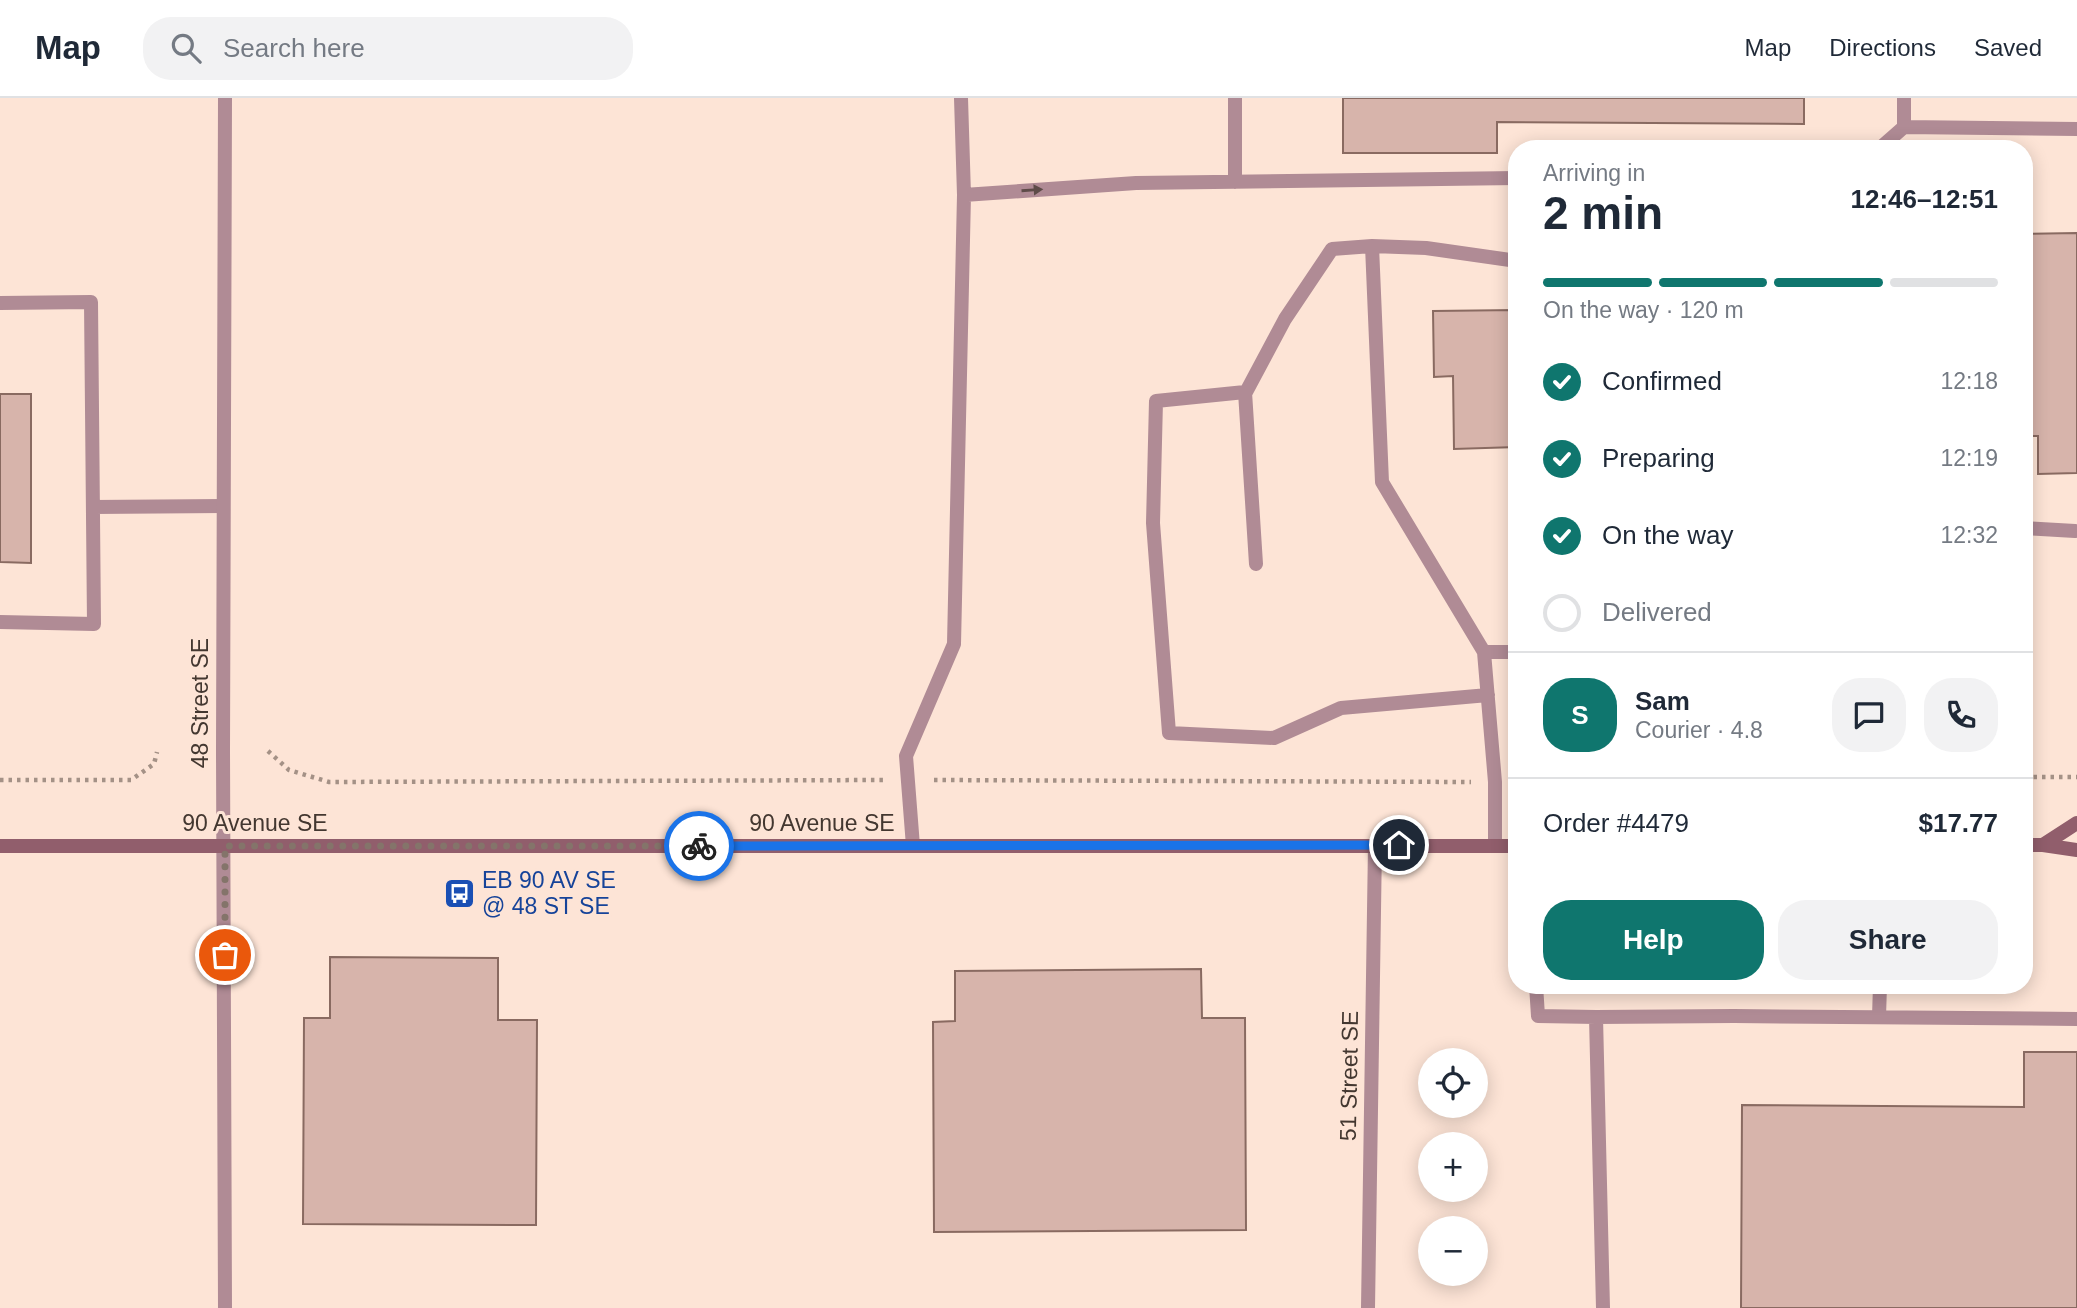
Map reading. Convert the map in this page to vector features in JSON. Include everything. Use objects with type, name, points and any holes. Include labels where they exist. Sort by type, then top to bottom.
[{"type":"street","name":"48 Street SE","points":[[225,98],[225,1308]]},
{"type":"street","points":[[913,846],[906,757],[954,644],[964,195],[961,98]]},
{"type":"street","points":[[1235,98],[1235,181]]},
{"type":"street","points":[[1904,98],[1904,127]]},
{"type":"street","points":[[1890,140],[1904,127],[2077,129]]},
{"type":"street","points":[[964,195],[1136,183],[1508,178]]},
{"type":"street","points":[[1256,564],[1245,394],[1285,319],[1332,249],[1372,246],[1426,248],[1508,260]]},
{"type":"street","points":[[1372,246],[1382,482],[1484,652],[1495,782],[1495,845]]},
{"type":"street","points":[[0,303],[91,302],[94,624],[0,622]]},
{"type":"street","points":[[1245,394],[1156,401],[1153,523],[1168,733],[1274,738],[1341,708],[1488,695]]},
{"type":"street","points":[[93,507],[223,506]]},
{"type":"street","points":[[2033,528],[2075,531]]},
{"type":"street","points":[[1484,652],[1508,652]]},
{"type":"street","points":[[2043,845],[2077,823]]},
{"type":"street","name":"51 Street SE","points":[[1368,1308],[1374,845]]},
{"type":"street","points":[[2033,845],[2077,850]]},
{"type":"street","name":"90 Avenue SE","points":[[0,846],[1508,846]]},
{"type":"street","points":[[1537,994],[1538,1016],[2077,1019]]},
{"type":"street","points":[[1879,1017],[1880,994]]},
{"type":"street","points":[[1596,1017],[1603,1308]]},
{"type":"path","points":[[0,780],[131,780],[154,764],[157,752]]},
{"type":"path","points":[[2033,777],[2077,777]]},
{"type":"building","points":[[1343,98],[1804,98],[1804,124],[1497,122],[1497,153],[1343,153]]},
{"type":"building","points":[[2077,233],[2077,473],[2038,474],[2038,436],[2033,436],[2033,234]]},
{"type":"building","points":[[1508,310],[1508,447],[1454,449],[1453,376],[1434,377],[1433,311]]},
{"type":"building","points":[[0,394],[31,394],[31,563],[0,562]]},
{"type":"building","points":[[330,957],[498,958],[498,1020],[537,1020],[536,1225],[303,1224],[304,1018],[330,1018]]},
{"type":"building","points":[[1201,969],[1202,1018],[1245,1018],[1246,1230],[934,1232],[933,1022],[955,1021],[955,971]]},
{"type":"building","points":[[2024,1052],[2077,1052],[2077,1308],[1741,1308],[1742,1105],[2024,1107]]},
{"type":"way so far","points":[[225,955],[225,846],[699,846]]},
{"type":"place","name":"EB 90 AV SE @ 48 ST SE","points":[[459,893]]},
{"type":"route","points":[[699,846],[1399,845]]}]
